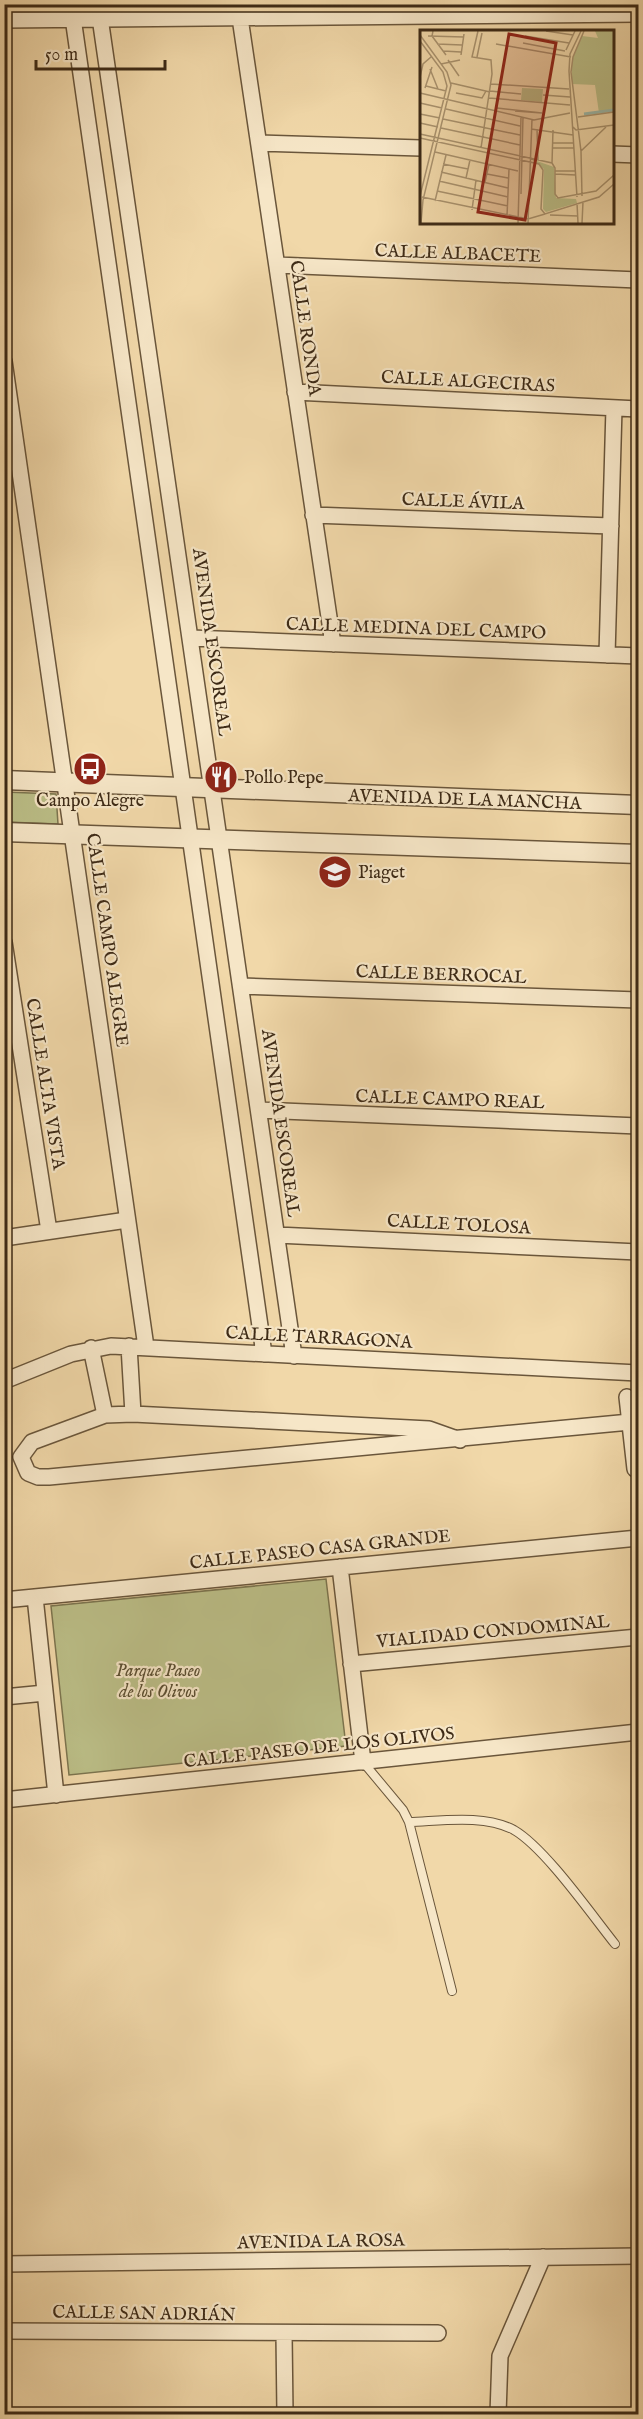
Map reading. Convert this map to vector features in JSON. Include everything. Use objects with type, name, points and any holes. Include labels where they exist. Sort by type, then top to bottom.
[{"type":"street","points":[[4,20],[99,11],[240,14],[639,14]]},
{"type":"street","name":"AVENIDA ESCOREAL","points":[[99,11],[214,789],[294,1356]]},
{"type":"street","points":[[72,12],[264,1354]]},
{"type":"street","name":"CALLE RONDA","points":[[240,14],[333,644]]},
{"type":"street","points":[[259,142],[420,148]]},
{"type":"street","points":[[613,154],[639,155]]},
{"type":"street","name":"CALLE ALBACETE","points":[[277,265],[639,280]]},
{"type":"street","name":"CALLE CAMPO ALEGRE","points":[[5,364],[8,407],[74,835],[146,1347]]},
{"type":"street","name":"CALLE ALGECIRAS","points":[[296,392],[639,409]]},
{"type":"street","points":[[607,655],[614,408]]},
{"type":"street","name":"CALLE ÁVILA","points":[[313,515],[611,526]]},
{"type":"street","name":"CALLE MEDINA DEL CAMPO","points":[[192,638],[639,656]]},
{"type":"street","name":"AVENIDA DE LA MANCHA","points":[[4,780],[639,805]]},
{"type":"street","points":[[4,832],[639,854]]},
{"type":"street","name":"CALLE ALTA VISTA","points":[[4,942],[49,1232]]},
{"type":"street","name":"CALLE BERROCAL","points":[[242,986],[639,1000]]},
{"type":"street","name":"CALLE CAMPO REAL","points":[[259,1110],[639,1126]]},
{"type":"street","points":[[4,1238],[127,1220]]},
{"type":"street","name":"CALLE TOLOSA","points":[[277,1235],[639,1252]]},
{"type":"street","points":[[129,1346],[133,1414]]},
{"type":"street","name":"CALLE TARRAGONA","points":[[4,1381],[91,1348],[129,1346],[639,1373]]},
{"type":"street","points":[[91,1348],[105,1415]]},
{"type":"street","points":[[627,1397],[635,1469]]},
{"type":"street","points":[[460,1440],[429,1429],[133,1414],[105,1415],[32,1442],[23,1451],[24,1469],[33,1476],[49,1477],[460,1440],[630,1422]]},
{"type":"street","points":[[345,1425],[349,1437],[345,1450]]},
{"type":"street","name":"CALLE PASEO CASA GRANDE","points":[[4,1600],[639,1538]]},
{"type":"street","points":[[340,1567],[363,1762]]},
{"type":"street","points":[[35,1597],[56,1795]]},
{"type":"street","name":"VIALIDAD CONDOMINAL","points":[[351,1664],[639,1637]]},
{"type":"street","points":[[4,1697],[45,1692]]},
{"type":"street","name":"CALLE PASEO DE LOS OLIVOS","points":[[4,1800],[639,1732]]},
{"type":"street","name":"AVENIDA LA ROSA","points":[[4,2264],[639,2256]]},
{"type":"street","points":[[498,2415],[500,2356],[543,2257]]},
{"type":"street","name":"CALLE SAN ADRIÁN","points":[[4,2331],[438,2333]]},
{"type":"street","points":[[284,2334],[285,2415]]},
{"type":"lane","points":[[363,1762],[403,1810],[409,1822],[452,1991]]},
{"type":"lane","points":[[409,1822],[461,1820],[513,1830],[538,1850],[615,1944]]},
{"type":"green space","points":[[5,792],[56,794],[58,824],[5,822]]},
{"type":"green space","name":"Parque Paseo de los Olivos","points":[[326,1579],[346,1746],[69,1775],[51,1606]]},
{"type":"place","name":"Campo Alegre","points":[[90,769]]},
{"type":"place","name":"Pollo Pepe","points":[[221,777]]},
{"type":"place","name":"Piaget","points":[[335,872]]}]
